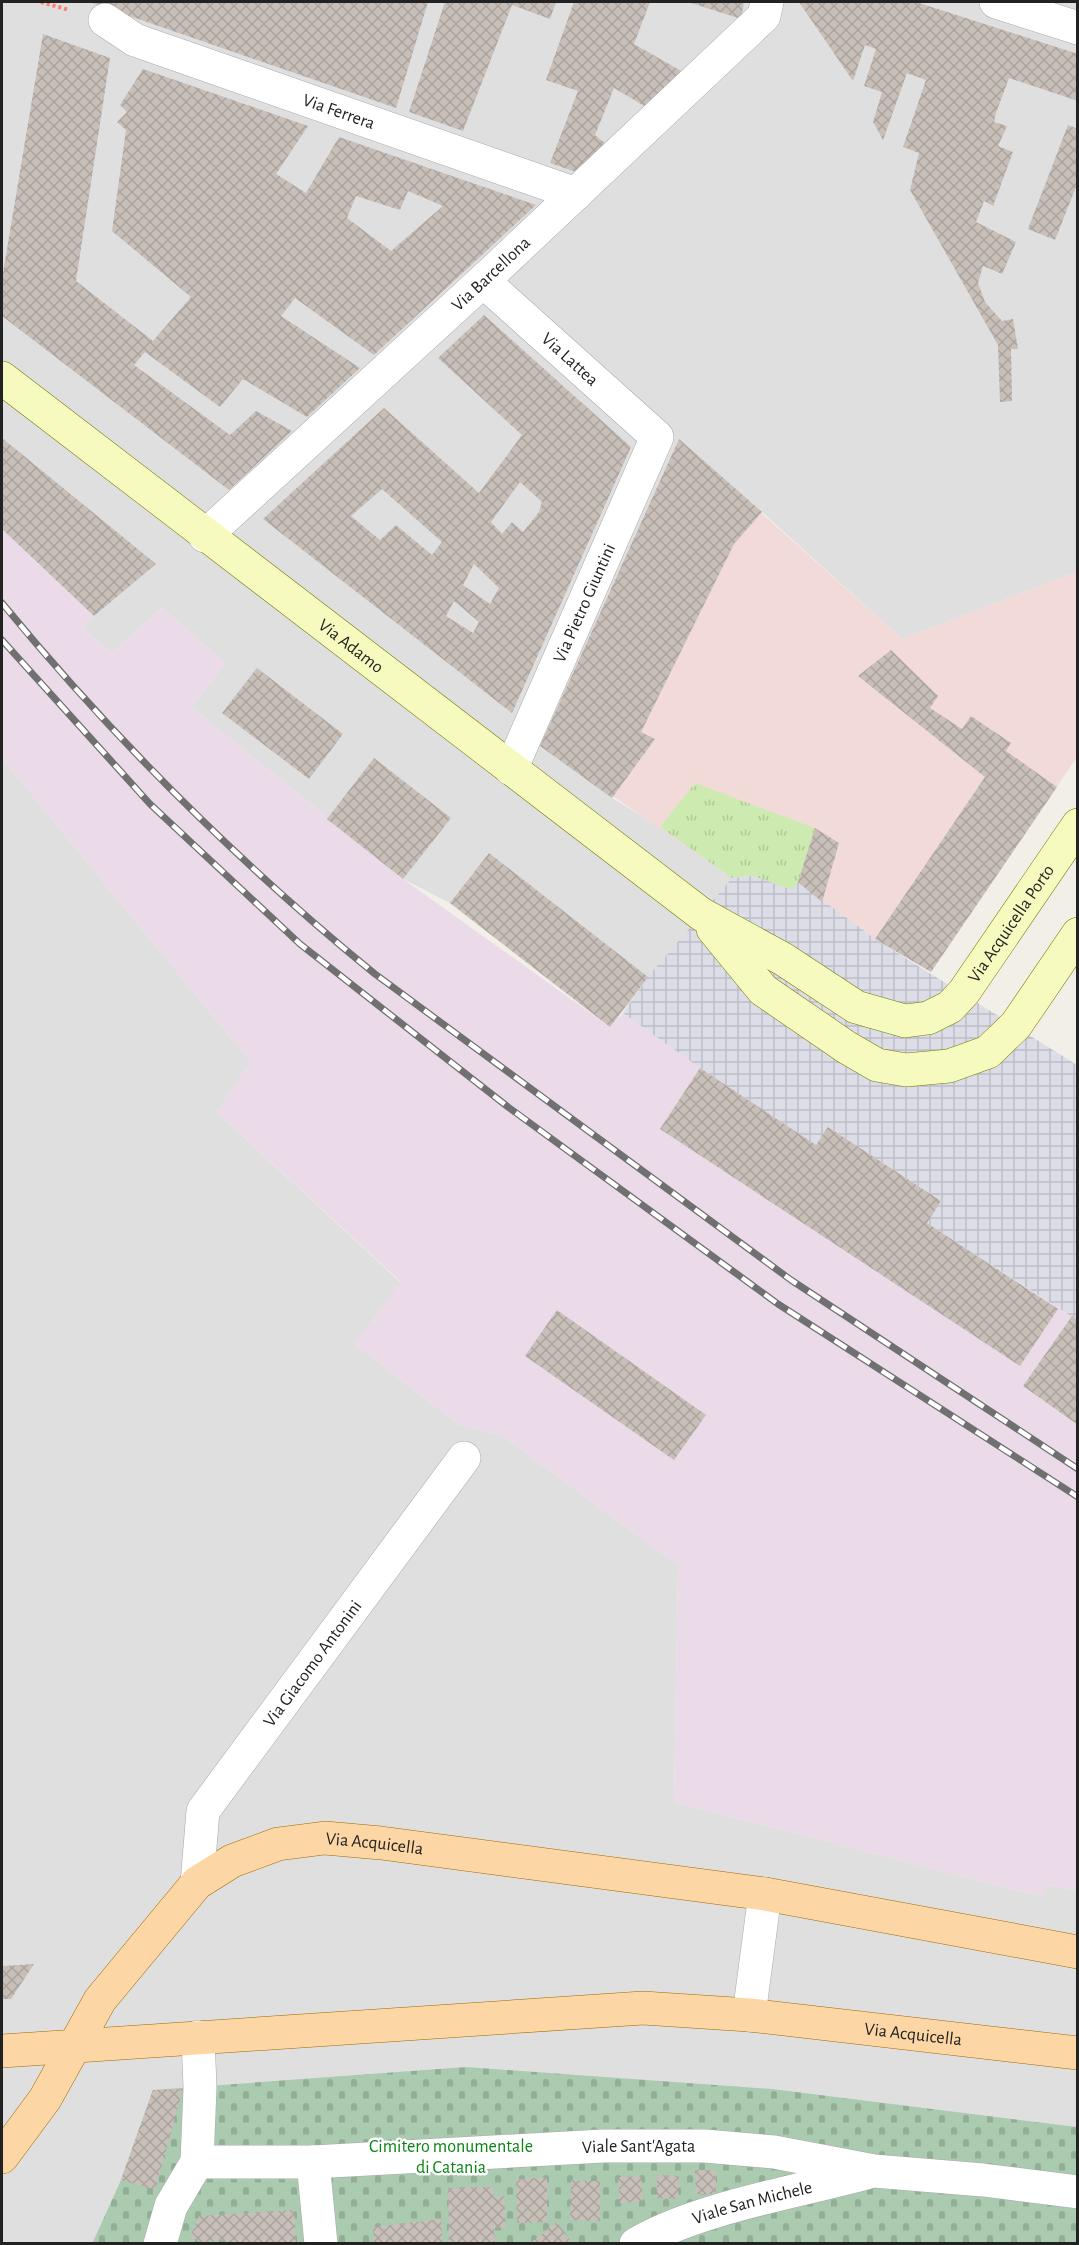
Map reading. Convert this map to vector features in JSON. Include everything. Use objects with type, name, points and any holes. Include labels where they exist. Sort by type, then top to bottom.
[{"type":"main road","name":"Via Adamo","points":[[2,378],[205,536],[701,914]]},
{"type":"main road","name":"Via Acquicella Porto","points":[[701,914],[783,959],[856,1007],[905,1021],[928,1018],[950,1007],[964,992],[1077,825]]},
{"type":"main road","points":[[701,914],[763,990],[846,1047],[877,1065],[906,1070],[930,1069],[966,1061],[988,1052],[1016,1025],[1077,934]]},
{"type":"main road","name":"Via Acquicella","points":[[73,2046],[100,2000],[197,1883],[232,1861],[278,1844],[325,1838],[381,1842],[765,1894],[1077,1952]]},
{"type":"main road","name":"Via Acquicella","points":[[2,2052],[643,2008],[749,2015],[1077,2054]]},
{"type":"main road","points":[[2,2157],[45,2099],[73,2046]]},
{"type":"street","name":"Via Barcellona","points":[[205,536],[576,194],[764,16],[767,2]]},
{"type":"street","points":[[996,2],[1077,28]]},
{"type":"street","name":"Via Ferrera","points":[[105,20],[135,40],[576,194]]},
{"type":"street","name":"Via Lattea","points":[[483,280],[657,437]]},
{"type":"street","name":"Via Pietro Giuntini","points":[[511,770],[657,437]]},
{"type":"street","name":"Via Giacomo Antonini","points":[[197,1883],[203,1811],[464,1458]]},
{"type":"street","points":[[749,2015],[765,1894]]},
{"type":"street","points":[[160,2244],[171,2206],[197,2162],[200,2088],[198,2037]]},
{"type":"street","name":"Viale Sant'Agata","points":[[197,2162],[313,2162],[603,2146],[705,2146],[774,2152],[873,2171],[982,2180],[1077,2192]]},
{"type":"street","points":[[313,2162],[321,2244]]},
{"type":"street","name":"Viale San Michele","points":[[636,2244],[653,2234],[708,2215],[873,2171]]},
{"type":"shaded area","points":[[2,2],[1077,2],[1077,572],[902,639],[762,512],[612,798],[660,827],[732,878],[610,1027],[450,903],[403,879],[191,707],[225,663],[162,608],[112,653],[82,628],[94,616],[2,529]]},
{"type":"shaded area","points":[[679,439],[902,639],[1077,572],[1077,757],[931,972],[875,939],[822,902],[753,876],[732,878],[540,746]]},
{"type":"shaded area","points":[[2,529],[94,616],[83,629],[112,653],[162,608],[225,663],[191,707],[403,879],[610,1027],[623,1013],[700,1068],[817,1144],[828,1127],[941,1201],[927,1223],[1077,1320],[1077,1891],[1045,1885],[1043,1897],[674,1802],[678,1565],[503,1436],[458,1424],[355,1344],[401,1282],[217,1112],[251,1062],[2,758]]},
{"type":"shaded area","points":[[2,758],[251,1062],[217,1112],[401,1283],[355,1344],[458,1424],[503,1436],[678,1565],[674,1802],[1043,1897],[1044,1885],[1077,1891],[1077,2243],[2,2243]]},
{"type":"shaded area","points":[[753,876],[792,890],[798,882],[875,939],[1077,1065],[1077,1320],[927,1223],[941,1201],[828,1127],[816,1145],[700,1068],[623,1013],[648,977],[732,878]]},
{"type":"green space","points":[[695,783],[815,828],[798,882],[792,890],[753,876],[732,878],[660,827]]},
{"type":"green space","name":"Cimitero monumentale di Catania","points":[[466,2067],[772,2089],[1077,2127],[1077,2243],[92,2244],[121,2180],[153,2090]]},
{"type":"building","points":[[89,2],[428,2],[396,108]]},
{"type":"building","points":[[445,2],[556,2],[550,19],[512,5],[463,131],[409,112]]},
{"type":"building","points":[[574,2],[650,2],[634,44],[683,72],[646,107],[614,88],[595,135],[606,144],[576,172],[550,163],[578,91],[546,80]]},
{"type":"building","points":[[688,2],[744,2],[741,19]]},
{"type":"building","points":[[799,2],[916,2],[1078,54],[1078,101],[1009,78],[994,122],[1007,126],[998,146],[1013,152],[993,206],[984,201],[976,222],[1016,242],[1002,274],[983,266],[978,283],[985,302],[1002,321],[1013,319],[1018,349],[1011,349],[1012,401],[1000,402],[998,345],[910,190],[919,153],[903,147],[926,80],[907,73],[883,140],[873,122],[882,92],[864,86],[876,49],[865,45],[853,81]]},
{"type":"building","points":[[43,34],[110,58],[76,281],[153,341],[191,297],[112,231],[126,130],[117,122],[127,112],[120,105],[143,69],[308,126],[276,174],[306,193],[339,137],[536,205],[374,355],[295,298],[281,316],[360,368],[307,417],[243,379],[220,407],[145,352],[134,365],[230,435],[256,411],[292,431],[229,490],[2,316],[2,279]],"holes":[[[408,191],[443,206],[391,251],[347,218],[356,196],[400,210]]]},
{"type":"building","points":[[1068,125],[1078,129],[1078,182],[1055,240],[1028,229]]},
{"type":"building","points":[[484,315],[631,447],[512,713],[263,519],[384,408],[479,493],[522,435],[438,358]],"holes":[[[520,482],[542,502],[539,512],[523,532],[512,522],[502,534],[491,522]],[[382,489],[442,542],[432,555],[396,525],[380,540],[351,516]],[[474,564],[499,588],[490,604],[463,585]],[[454,601],[479,622],[473,633],[446,616]]]},
{"type":"building","points":[[2,438],[156,564],[94,616],[2,529]]},
{"type":"building","points":[[679,439],[762,512],[734,544],[641,732],[655,739],[612,798],[540,746]]},
{"type":"building","points":[[891,650],[938,696],[930,708],[962,729],[971,716],[1011,743],[1006,751],[1057,787],[931,972],[875,939],[985,777],[858,676]]},
{"type":"building","points":[[257,668],[343,734],[309,779],[222,713]]},
{"type":"building","points":[[374,758],[451,818],[403,879],[327,819]]},
{"type":"building","points":[[815,828],[839,843],[822,902],[798,882]]},
{"type":"building","points":[[489,853],[648,977],[610,1027],[450,903]]},
{"type":"building","points":[[700,1068],[816,1145],[828,1127],[941,1201],[927,1223],[1058,1309],[1020,1366],[660,1129]]},
{"type":"building","points":[[557,1310],[706,1415],[674,1460],[525,1356]]},
{"type":"building","points":[[1072,1316],[1078,1320],[1078,1425],[1023,1386]]},
{"type":"building","points":[[34,1964],[11,1999],[2,1999],[2,1966]]},
{"type":"building","points":[[183,2089],[155,2190],[121,2180],[153,2090]]},
{"type":"building","points":[[695,2170],[716,2170],[716,2194],[696,2194]]},
{"type":"building","points":[[657,2175],[679,2176],[678,2199],[657,2198]]},
{"type":"building","points":[[641,2176],[643,2201],[620,2203],[618,2177]]},
{"type":"building","points":[[547,2178],[547,2222],[517,2223],[516,2179]]},
{"type":"building","points":[[571,2181],[600,2181],[600,2221],[570,2220]]},
{"type":"building","points":[[493,2187],[493,2197],[504,2196],[506,2228],[494,2228],[495,2244],[449,2244],[448,2188]]},
{"type":"building","points":[[294,2210],[296,2242],[227,2244],[227,2240],[200,2242],[190,2237],[199,2216]]},
{"type":"building","points":[[441,2219],[443,2244],[374,2244],[373,2227]]},
{"type":"building","points":[[557,2222],[573,2244],[529,2244]]},
{"type":"railway","points":[[2,603],[88,703],[180,798],[275,888],[375,974],[791,1280],[1078,1469]]},
{"type":"railway","points":[[2,640],[150,804],[300,944],[508,1107],[778,1304],[1078,1497]]}]
